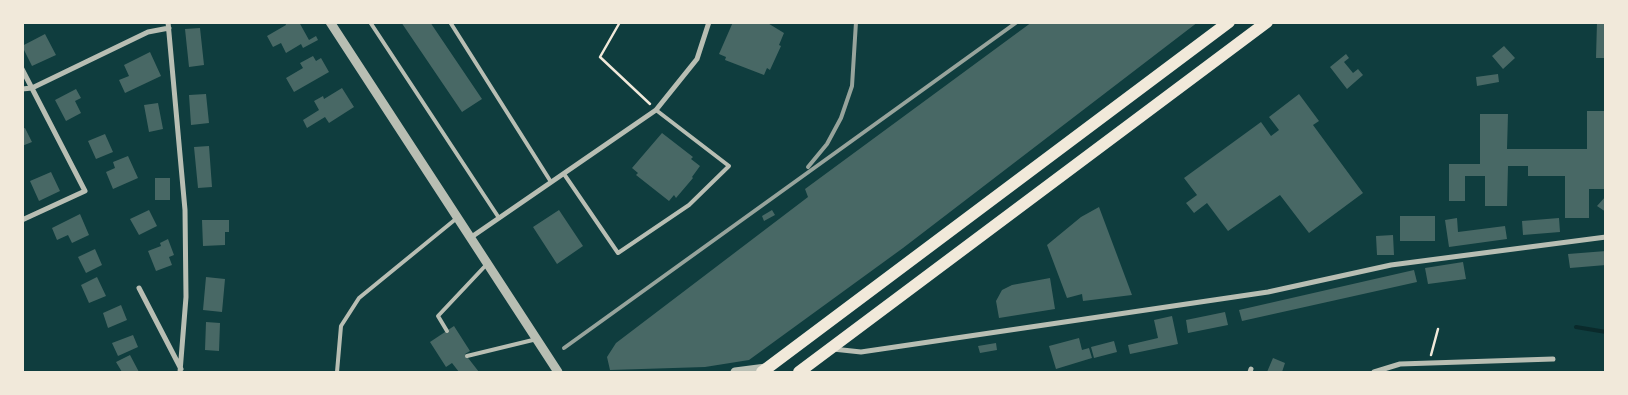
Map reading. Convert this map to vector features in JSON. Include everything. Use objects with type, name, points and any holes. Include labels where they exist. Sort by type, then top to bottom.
[{"type":"main road","points":[[766,370],[1229,22]]},
{"type":"main road","points":[[799,372],[1267,22]]},
{"type":"street","points":[[330,22],[558,372]]},
{"type":"street","points":[[470,238],[656,110],[697,58],[709,22]]},
{"type":"street","points":[[22,89],[32,88],[148,32],[169,25],[186,210],[186,297],[180,371]]},
{"type":"street","points":[[22,69],[85,192],[22,220]]},
{"type":"street","points":[[830,349],[862,352],[1268,292],[1391,265],[1606,237]]},
{"type":"street","points":[[139,288],[180,371]]},
{"type":"street","points":[[1374,372],[1400,364],[1553,359]]},
{"type":"street","points":[[735,372],[766,370]]},
{"type":"lane","points":[[370,22],[499,218]]},
{"type":"lane","points":[[450,22],[551,182]]},
{"type":"lane","points":[[564,174],[618,253],[689,205],[729,166],[656,110]]},
{"type":"lane","points":[[337,372],[341,326],[359,298],[457,218]]},
{"type":"lane","points":[[447,331],[438,316],[487,264]]},
{"type":"lane","points":[[466,356],[537,339]]},
{"type":"path","points":[[620,22],[600,57],[649,104],[655,98]]},
{"type":"path","points":[[1429,363],[1438,329]]},
{"type":"building","points":[[285,22],[299,22],[309,40],[316,36],[318,40],[303,48],[301,44],[286,53],[281,43],[273,47],[267,36],[286,25]]},
{"type":"building","points":[[401,22],[430,22],[482,99],[462,112]]},
{"type":"building","points":[[733,22],[766,22],[784,33],[779,45],[781,46],[770,70],[767,68],[764,75],[725,60],[726,57],[719,54]]},
{"type":"building","points":[[1032,22],[1198,22],[903,248],[749,360],[705,367],[610,370],[607,357],[616,343],[808,197],[805,189]]},
{"type":"building","points":[[1597,22],[1606,22],[1606,58],[1596,58]]},
{"type":"building","points":[[200,28],[204,65],[189,67],[185,29]]},
{"type":"building","points":[[45,34],[56,55],[32,66],[22,46]]},
{"type":"building","points":[[1504,46],[1515,58],[1503,69],[1492,56]]},
{"type":"building","points":[[150,52],[161,76],[125,93],[119,80],[129,76],[124,65]]},
{"type":"building","points":[[1346,54],[1349,58],[1344,62],[1353,73],[1358,69],[1363,75],[1347,89],[1330,67]]},
{"type":"building","points":[[313,56],[316,61],[321,58],[329,72],[294,92],[286,78],[303,68],[300,63]]},
{"type":"building","points":[[1498,74],[1499,82],[1477,86],[1476,77]]},
{"type":"building","points":[[342,88],[354,107],[329,123],[325,117],[307,128],[303,120],[319,110],[314,101],[323,96],[324,99]]},
{"type":"building","points":[[76,89],[81,98],[75,101],[81,113],[66,121],[55,100]]},
{"type":"building","points":[[206,94],[209,123],[191,125],[189,95]]},
{"type":"building","points":[[1299,94],[1319,121],[1313,125],[1363,193],[1309,233],[1280,195],[1228,231],[1207,203],[1194,213],[1186,203],[1197,195],[1184,178],[1261,122],[1271,136],[1279,130],[1269,117]]},
{"type":"building","points":[[158,103],[163,129],[149,132],[144,105]]},
{"type":"building","points":[[1587,111],[1606,111],[1606,189],[1589,189],[1589,218],[1565,218],[1565,176],[1528,176],[1528,166],[1508,166],[1507,206],[1485,206],[1485,176],[1465,176],[1465,201],[1449,201],[1449,164],[1480,164],[1480,114],[1508,114],[1507,149],[1587,149]]},
{"type":"building","points":[[25,128],[32,142],[22,146],[22,129]]},
{"type":"building","points":[[662,133],[693,157],[691,159],[700,166],[693,178],[676,198],[674,195],[669,201],[636,175],[638,173],[632,168]]},
{"type":"building","points":[[105,134],[113,152],[96,159],[88,141]]},
{"type":"building","points":[[209,146],[212,187],[198,188],[194,147]]},
{"type":"building","points":[[128,156],[138,178],[113,189],[106,172],[115,168],[113,162]]},
{"type":"building","points":[[51,172],[60,191],[39,201],[30,181]]},
{"type":"building","points":[[155,178],[170,178],[170,200],[155,200]]},
{"type":"building","points":[[1606,196],[1606,212],[1597,206]]},
{"type":"building","points":[[1099,207],[1132,295],[1083,301],[1082,294],[1067,298],[1047,245],[1081,217]]},
{"type":"building","points":[[149,210],[157,226],[139,235],[130,219]]},
{"type":"building","points":[[559,210],[583,246],[557,264],[533,227]]},
{"type":"building","points":[[772,210],[775,215],[764,221],[762,216]]},
{"type":"building","points":[[80,214],[89,235],[72,243],[68,235],[57,240],[52,228]]},
{"type":"building","points":[[1400,216],[1435,216],[1435,241],[1400,241]]},
{"type":"building","points":[[1457,218],[1458,232],[1505,226],[1507,239],[1449,247],[1445,220]]},
{"type":"building","points":[[1559,218],[1560,232],[1523,235],[1522,221]]},
{"type":"building","points":[[202,220],[229,220],[229,232],[225,232],[225,245],[203,246]]},
{"type":"building","points":[[1393,235],[1394,255],[1377,255],[1376,236]]},
{"type":"building","points":[[168,239],[174,255],[169,257],[172,265],[156,271],[148,251],[161,246],[160,243]]},
{"type":"building","points":[[95,249],[102,265],[86,273],[78,257]]},
{"type":"building","points":[[1606,251],[1606,265],[1570,268],[1568,254]]},
{"type":"building","points":[[1463,262],[1466,279],[1428,284],[1425,268]]},
{"type":"building","points":[[1414,270],[1417,282],[1242,321],[1239,310]]},
{"type":"building","points":[[97,277],[106,296],[89,303],[81,285]]},
{"type":"building","points":[[206,277],[225,279],[222,312],[203,310]]},
{"type":"building","points":[[1050,278],[1055,309],[999,318],[996,301],[1002,290],[1012,285]]},
{"type":"building","points":[[121,305],[127,320],[108,328],[103,313]]},
{"type":"building","points":[[1225,312],[1228,325],[1188,333],[1186,320]]},
{"type":"building","points":[[1172,316],[1178,344],[1130,354],[1128,345],[1158,338],[1154,320]]},
{"type":"building","points":[[206,322],[220,323],[219,351],[205,350]]},
{"type":"building","points":[[454,326],[470,351],[465,354],[479,372],[459,372],[452,363],[446,367],[430,342]]},
{"type":"building","points":[[133,335],[138,347],[118,356],[112,343]]},
{"type":"building","points":[[1079,338],[1082,350],[1089,348],[1092,358],[1056,369],[1049,346]]},
{"type":"building","points":[[1114,341],[1117,352],[1094,358],[1091,347]]},
{"type":"building","points":[[996,343],[997,350],[980,353],[978,346]]},
{"type":"building","points":[[130,355],[139,372],[122,372],[116,362]]},
{"type":"building","points":[[1273,358],[1285,363],[1282,372],[1267,372]]},
{"type":"waterway","points":[[1576,327],[1606,332]]},
{"type":"railway","points":[[808,167],[827,144],[841,118],[852,86],[856,22]]},
{"type":"railway","points":[[564,348],[1017,22]]}]
